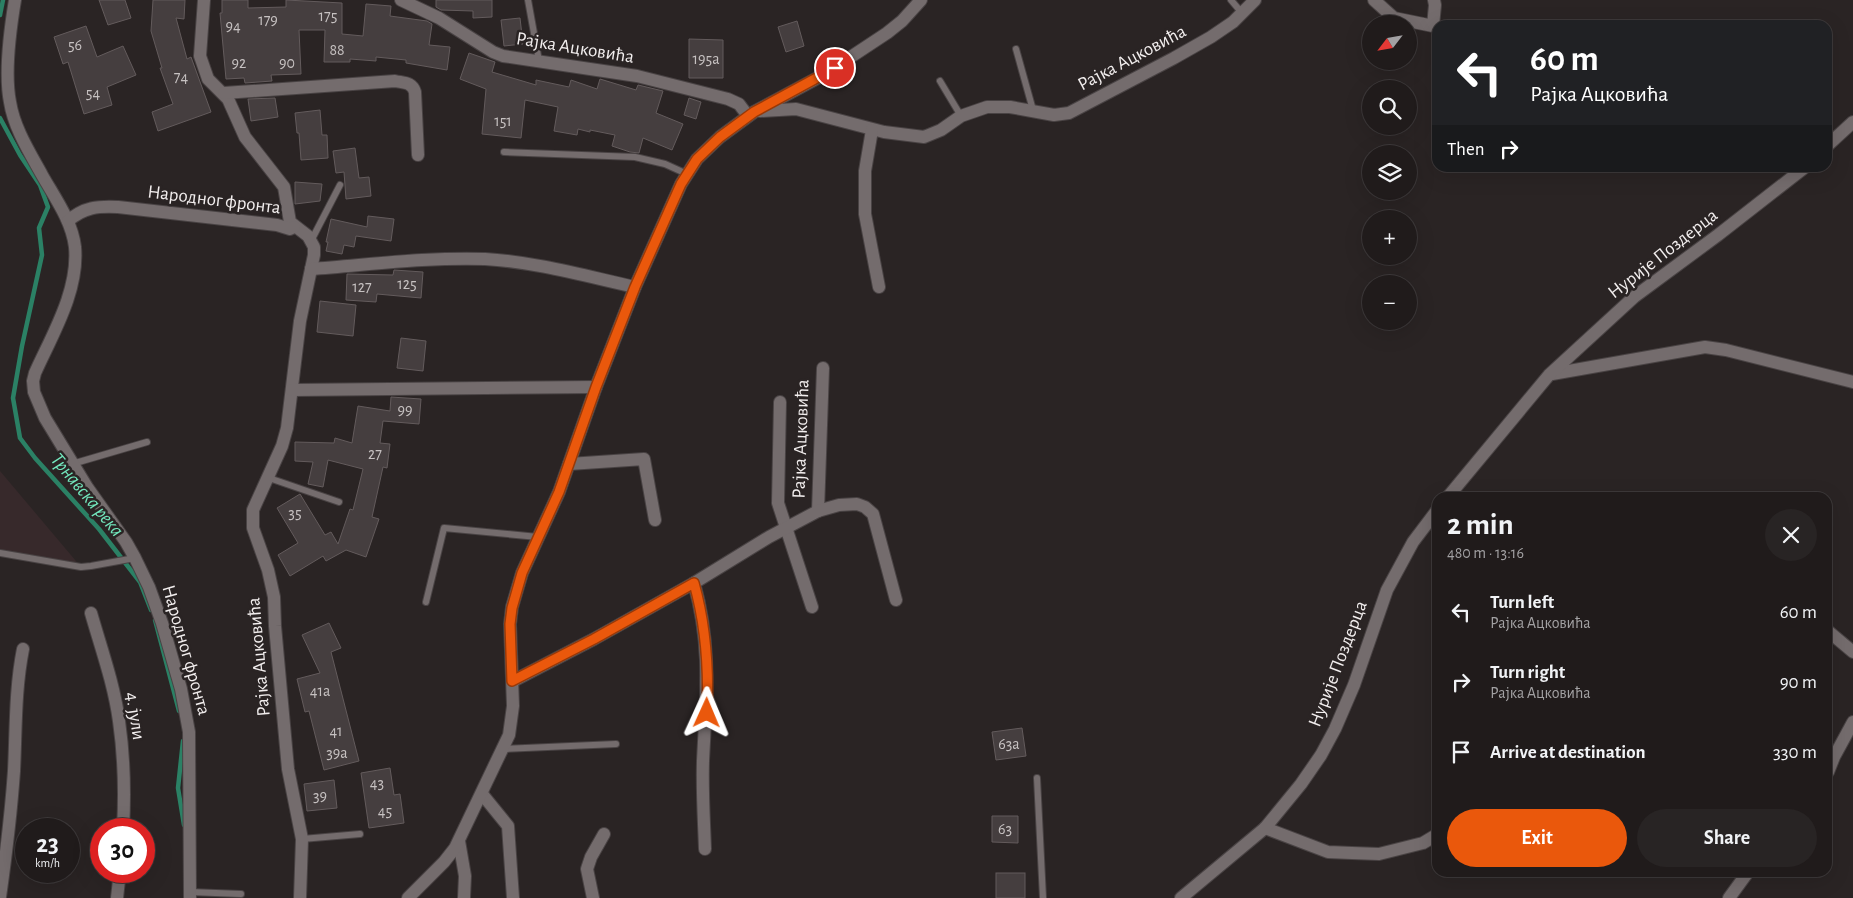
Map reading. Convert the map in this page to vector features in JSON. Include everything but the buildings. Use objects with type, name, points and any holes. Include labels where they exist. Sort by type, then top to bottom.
[{"type":"street","name":"Народног фронта","points":[[15,0],[11,25],[8,84],[10,103],[21,133],[68,221],[75,248],[67,301],[33,381],[37,401],[45,418],[149,587],[162,623],[188,717],[190,732],[190,895]]},
{"type":"street","name":"Народног фронта","points":[[68,221],[84,210],[98,206],[267,224],[290,229],[294,227],[290,222],[284,187],[245,136],[224,93],[208,79],[200,56],[204,0]]},
{"type":"street","name":"Рајка Ацковића","points":[[401,0],[439,18],[493,52],[514,58],[637,76],[728,98],[751,114],[796,109],[872,130],[897,135],[924,137],[932,135],[961,116],[987,107],[1010,107],[1054,115],[1077,110],[1211,37],[1233,22],[1256,0]]},
{"type":"street","points":[[408,898],[444,862],[459,841],[504,749],[512,721],[510,624],[512,608],[522,573],[569,464],[596,387],[635,287],[673,200],[687,174],[697,159],[713,143],[751,114],[825,74],[879,38],[902,21],[921,0]]},
{"type":"street","points":[[1374,0],[1394,18],[1432,26]]},
{"type":"street","points":[[1434,0],[1434,20]]},
{"type":"street","points":[[224,93],[395,81],[409,83],[413,86],[415,92],[418,155]]},
{"type":"street","points":[[1832,141],[1853,122]]},
{"type":"street","points":[[872,130],[865,171],[865,214],[879,286]]},
{"type":"street","name":"Нурије Поздерца","points":[[1452,492],[1549,375],[1634,297],[1799,172]]},
{"type":"street","points":[[294,227],[304,232],[311,241]]},
{"type":"street","name":"Рајка Ацковића","points":[[300,898],[302,839],[288,769],[274,596],[252,519],[253,510],[282,446],[288,418],[304,297],[314,255],[314,247],[311,241]]},
{"type":"street","points":[[311,269],[453,259],[486,260],[538,266],[635,287]]},
{"type":"street","points":[[1549,375],[1705,347],[1726,350],[1853,382]]},
{"type":"street","name":"Рајка Ацковића","points":[[818,511],[823,368]]},
{"type":"street","points":[[292,390],[596,387]]},
{"type":"street","name":"Рајка Ацковића","points":[[780,402],[778,503],[812,607]]},
{"type":"street","points":[[569,464],[644,460],[655,520]]},
{"type":"street","name":"Рајка Ацковића","points":[[512,681],[586,644],[694,583],[785,528],[828,507],[857,504],[870,510],[873,514],[896,600]]},
{"type":"street","name":"Нурије Поздерца","points":[[1181,898],[1265,828],[1312,768],[1335,730],[1357,679],[1387,590],[1413,542],[1432,517]]},
{"type":"street","points":[[694,583],[703,618],[707,672],[703,792],[705,849]]},
{"type":"street","name":"4. јули","points":[[91,613],[105,660],[119,720],[122,753],[123,818]]},
{"type":"street","points":[[1832,634],[1853,652]]},
{"type":"street","points":[[1,897],[14,772],[17,688],[23,649]]},
{"type":"street","points":[[1832,762],[1853,722]]},
{"type":"street","points":[[482,794],[508,826],[512,898]]},
{"type":"street","points":[[1265,828],[1328,852],[1379,854],[1423,843],[1432,838]]},
{"type":"street","points":[[593,898],[587,869],[604,834]]},
{"type":"street","points":[[459,841],[465,876],[464,898]]},
{"type":"street","points":[[1729,898],[1744,877]]},
{"type":"street","points":[[117,898],[119,883]]},
{"type":"lane","points":[[528,0],[539,62]]},
{"type":"lane","points":[[1231,0],[1242,14]]},
{"type":"lane","points":[[1016,49],[1033,110]]},
{"type":"lane","points":[[940,81],[961,116]]},
{"type":"lane","points":[[504,152],[635,158],[665,164],[687,174]]},
{"type":"lane","name":"Рајка Ацковића","points":[[311,241],[340,185]]},
{"type":"lane","points":[[72,464],[147,442]]},
{"type":"lane","points":[[269,478],[339,502]]},
{"type":"lane","points":[[426,602],[444,528],[538,537]]},
{"type":"lane","points":[[0,553],[81,566],[132,559]]},
{"type":"lane","points":[[504,749],[616,744]]},
{"type":"lane","points":[[1037,778],[1043,898]]},
{"type":"lane","points":[[302,839],[360,834]]},
{"type":"lane","points":[[190,895],[241,894]]},
{"type":"shaded area","points":[[0,471],[81,567],[0,553]]},
{"type":"waterway","name":"Трнавска река","points":[[0,15],[3,0]]},
{"type":"waterway","name":"Трнавска река","points":[[0,118],[20,155],[40,185],[48,207],[39,228],[42,255],[22,346],[13,398],[20,438],[35,458],[99,529],[140,582],[151,610]]},
{"type":"waterway","name":"Трнавска река","points":[[155,620],[179,711]]},
{"type":"waterway","name":"Трнавска река","points":[[183,741],[178,788],[184,825]]},
{"type":"route","points":[[707,713],[706,642],[703,618],[694,583],[594,639],[512,681],[510,642],[512,608],[522,573],[559,492],[596,387],[635,287],[681,184],[697,159],[720,137],[754,112],[835,68]]}]
